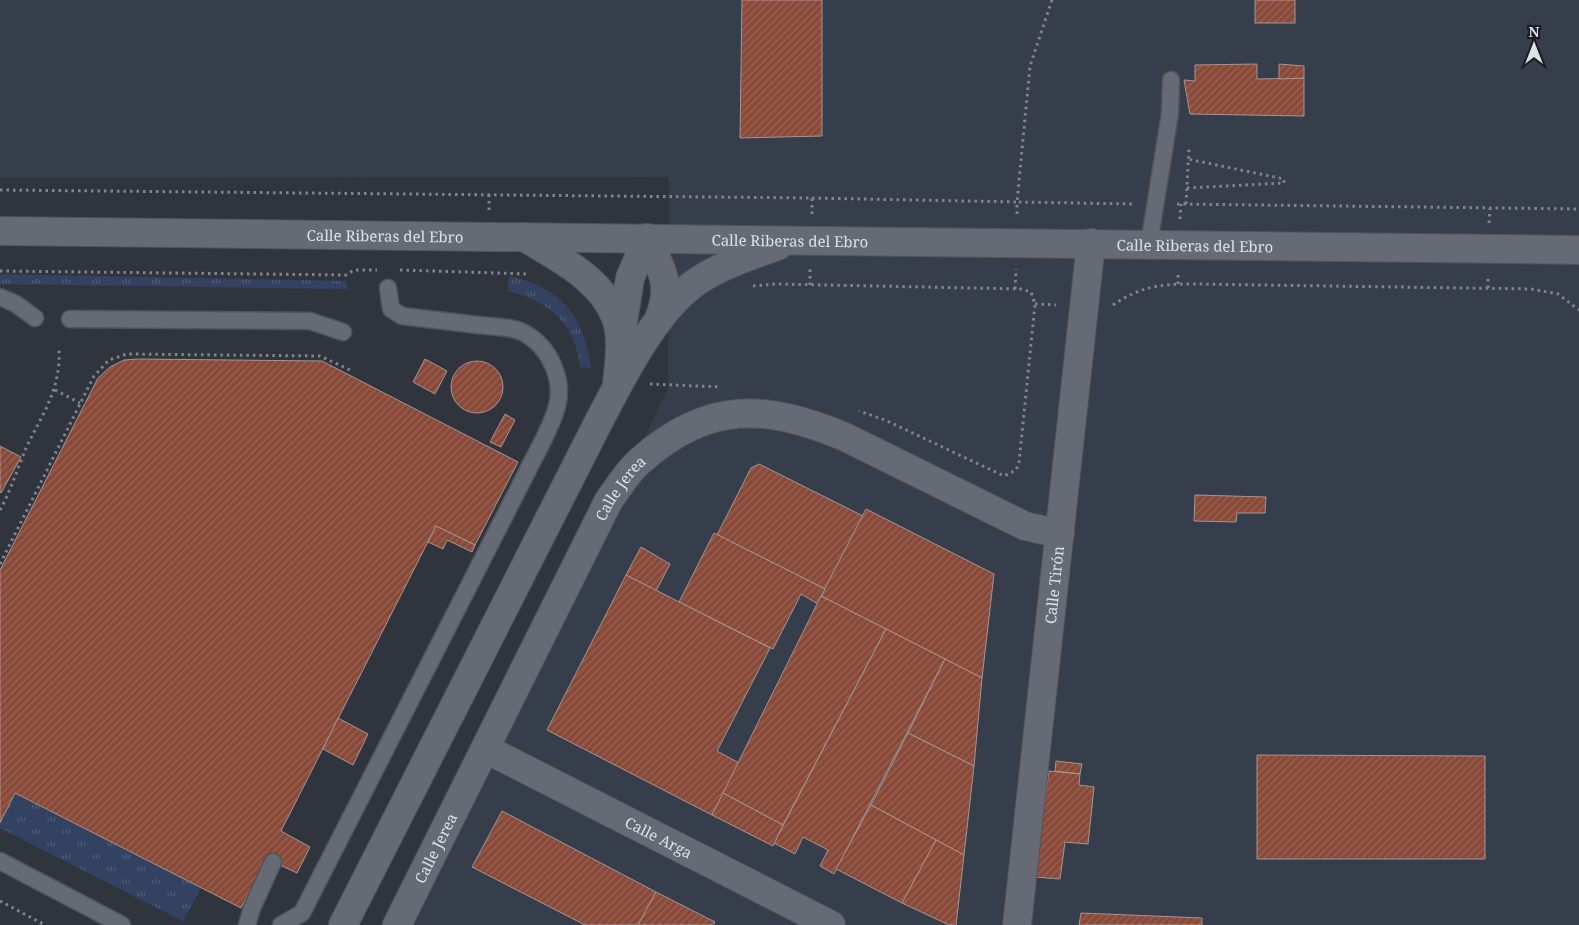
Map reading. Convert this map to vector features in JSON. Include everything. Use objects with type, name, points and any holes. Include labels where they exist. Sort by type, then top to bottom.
[{"type":"street","name":"Calle Riberas del Ebro","points":[[0,231],[1579,250]]},
{"type":"street","points":[[524,237],[578,270],[591,283],[604,298],[616,318],[620,345]]},
{"type":"street","points":[[647,238],[663,270],[666,287],[665,304],[653,331]]},
{"type":"street","points":[[617,387],[620,345],[630,278],[647,238]]},
{"type":"street","points":[[343,925],[617,387],[653,331],[673,302],[702,278],[733,262],[804,240]]},
{"type":"street","name":"Calle Tirón","points":[[1017,925],[1091,243]]},
{"type":"street","name":"Calle Jerea","points":[[397,925],[609,500],[639,462],[669,438],[705,420],[734,412],[758,413],[815,424],[1025,526],[1060,534]]},
{"type":"street","name":"Calle Arga","points":[[486,749],[831,925]]},
{"type":"lane","points":[[1149,244],[1170,113],[1171,80]]},
{"type":"lane","points":[[281,925],[302,913],[527,472],[552,422],[558,404],[558,382],[552,361],[526,333],[506,328],[402,316],[391,309],[388,288]]},
{"type":"lane","points":[[0,298],[16,304],[35,318]]},
{"type":"lane","points":[[70,319],[310,321],[343,332]]},
{"type":"lane","points":[[0,862],[122,925]]},
{"type":"lane","points":[[247,925],[252,908],[273,862]]},
{"type":"path","points":[[1052,0],[1030,66],[1017,202],[1579,209]]},
{"type":"path","points":[[1186,204],[1188,160],[1284,179],[1284,184],[1187,188]]},
{"type":"path","points":[[0,190],[812,198],[804,240]]},
{"type":"path","points":[[0,271],[346,276],[354,270],[385,270]]},
{"type":"path","points":[[394,270],[506,272],[535,276]]},
{"type":"path","points":[[750,286],[776,284],[1021,289],[1031,292],[1035,304],[1019,463],[1016,470],[1004,476],[885,420],[852,408]]},
{"type":"path","points":[[1110,307],[1131,293],[1159,284],[1194,284],[1531,289],[1558,294],[1579,310]]},
{"type":"path","points":[[0,510],[55,390],[58,379],[59,348]]},
{"type":"path","points":[[0,564],[80,403],[99,370],[109,360],[126,354],[320,356],[352,371]]},
{"type":"path","points":[[644,383],[723,387]]},
{"type":"path","points":[[55,390],[80,403]]},
{"type":"path","points":[[0,901],[45,925]]},
{"type":"shaded area","points":[[0,0],[1579,0],[1579,925],[412,925],[668,388],[669,177],[0,178]]},
{"type":"green space","points":[[0,274],[346,281],[348,289],[0,284]]},
{"type":"green space","points":[[509,276],[543,288],[556,296],[567,307],[583,333],[591,368],[580,367],[572,338],[566,326],[557,316],[535,301],[507,291]]},
{"type":"green space","points":[[15,793],[201,888],[183,921],[0,828],[0,823]]},
{"type":"building","points":[[742,0],[822,0],[822,136],[740,138]]},
{"type":"building","points":[[1255,0],[1295,0],[1295,23],[1255,23]]},
{"type":"building","points":[[1257,64],[1257,79],[1304,78],[1304,116],[1190,114],[1184,80],[1195,81],[1195,65]]},
{"type":"building","points":[[1279,64],[1304,66],[1304,78],[1279,79]]},
{"type":"building","points":[[425,359],[447,371],[435,394],[413,382]]},
{"type":"building","points":[[124,360],[322,361],[518,462],[475,545],[436,526],[281,831],[310,847],[297,873],[267,859],[241,908],[15,793],[0,823],[0,570],[98,378],[110,367]]},
{"type":"building","points":[[472,361],[482,361],[491,365],[499,373],[503,387],[499,401],[491,409],[482,413],[472,413],[463,409],[455,401],[451,392],[451,382],[455,373],[463,365]]},
{"type":"building","points":[[505,414],[515,420],[501,447],[490,442]]},
{"type":"building","points":[[0,446],[21,457],[1,493],[0,492]]},
{"type":"building","points":[[759,464],[863,516],[825,589],[717,535],[751,468]]},
{"type":"building","points":[[1195,495],[1266,497],[1265,513],[1237,513],[1236,522],[1194,521]]},
{"type":"building","points":[[866,509],[994,574],[982,678],[821,596]]},
{"type":"building","points":[[436,526],[475,545],[472,552],[447,540],[443,549],[428,542]]},
{"type":"building","points":[[714,533],[825,589],[818,604],[801,594],[773,649],[679,602]]},
{"type":"building","points":[[641,547],[670,564],[656,591],[626,575]]},
{"type":"building","points":[[626,575],[770,648],[717,751],[739,763],[712,815],[547,730]]},
{"type":"building","points":[[821,596],[886,629],[783,825],[723,793]]},
{"type":"building","points":[[886,629],[945,659],[834,874],[820,866],[828,850],[803,837],[795,854],[774,843]]},
{"type":"building","points":[[945,659],[982,678],[974,766],[908,733]]},
{"type":"building","points":[[338,718],[368,734],[353,765],[323,749]]},
{"type":"building","points":[[908,733],[974,766],[964,855],[871,805]]},
{"type":"building","points":[[1257,755],[1485,756],[1485,859],[1257,859]]},
{"type":"building","points":[[1056,761],[1082,764],[1080,774],[1055,771]]},
{"type":"building","points":[[1049,771],[1080,774],[1079,785],[1094,787],[1088,844],[1065,842],[1060,879],[1034,877]]},
{"type":"building","points":[[723,793],[783,825],[773,846],[712,815]]},
{"type":"building","points":[[871,805],[936,840],[902,903],[836,869]]},
{"type":"building","points":[[502,811],[656,892],[638,925],[585,925],[472,867]]},
{"type":"building","points":[[936,840],[964,855],[956,925],[949,925],[902,903]]},
{"type":"building","points":[[656,892],[715,922],[713,925],[638,925]]},
{"type":"building","points":[[1081,913],[1202,918],[1202,925],[1079,925]]}]
